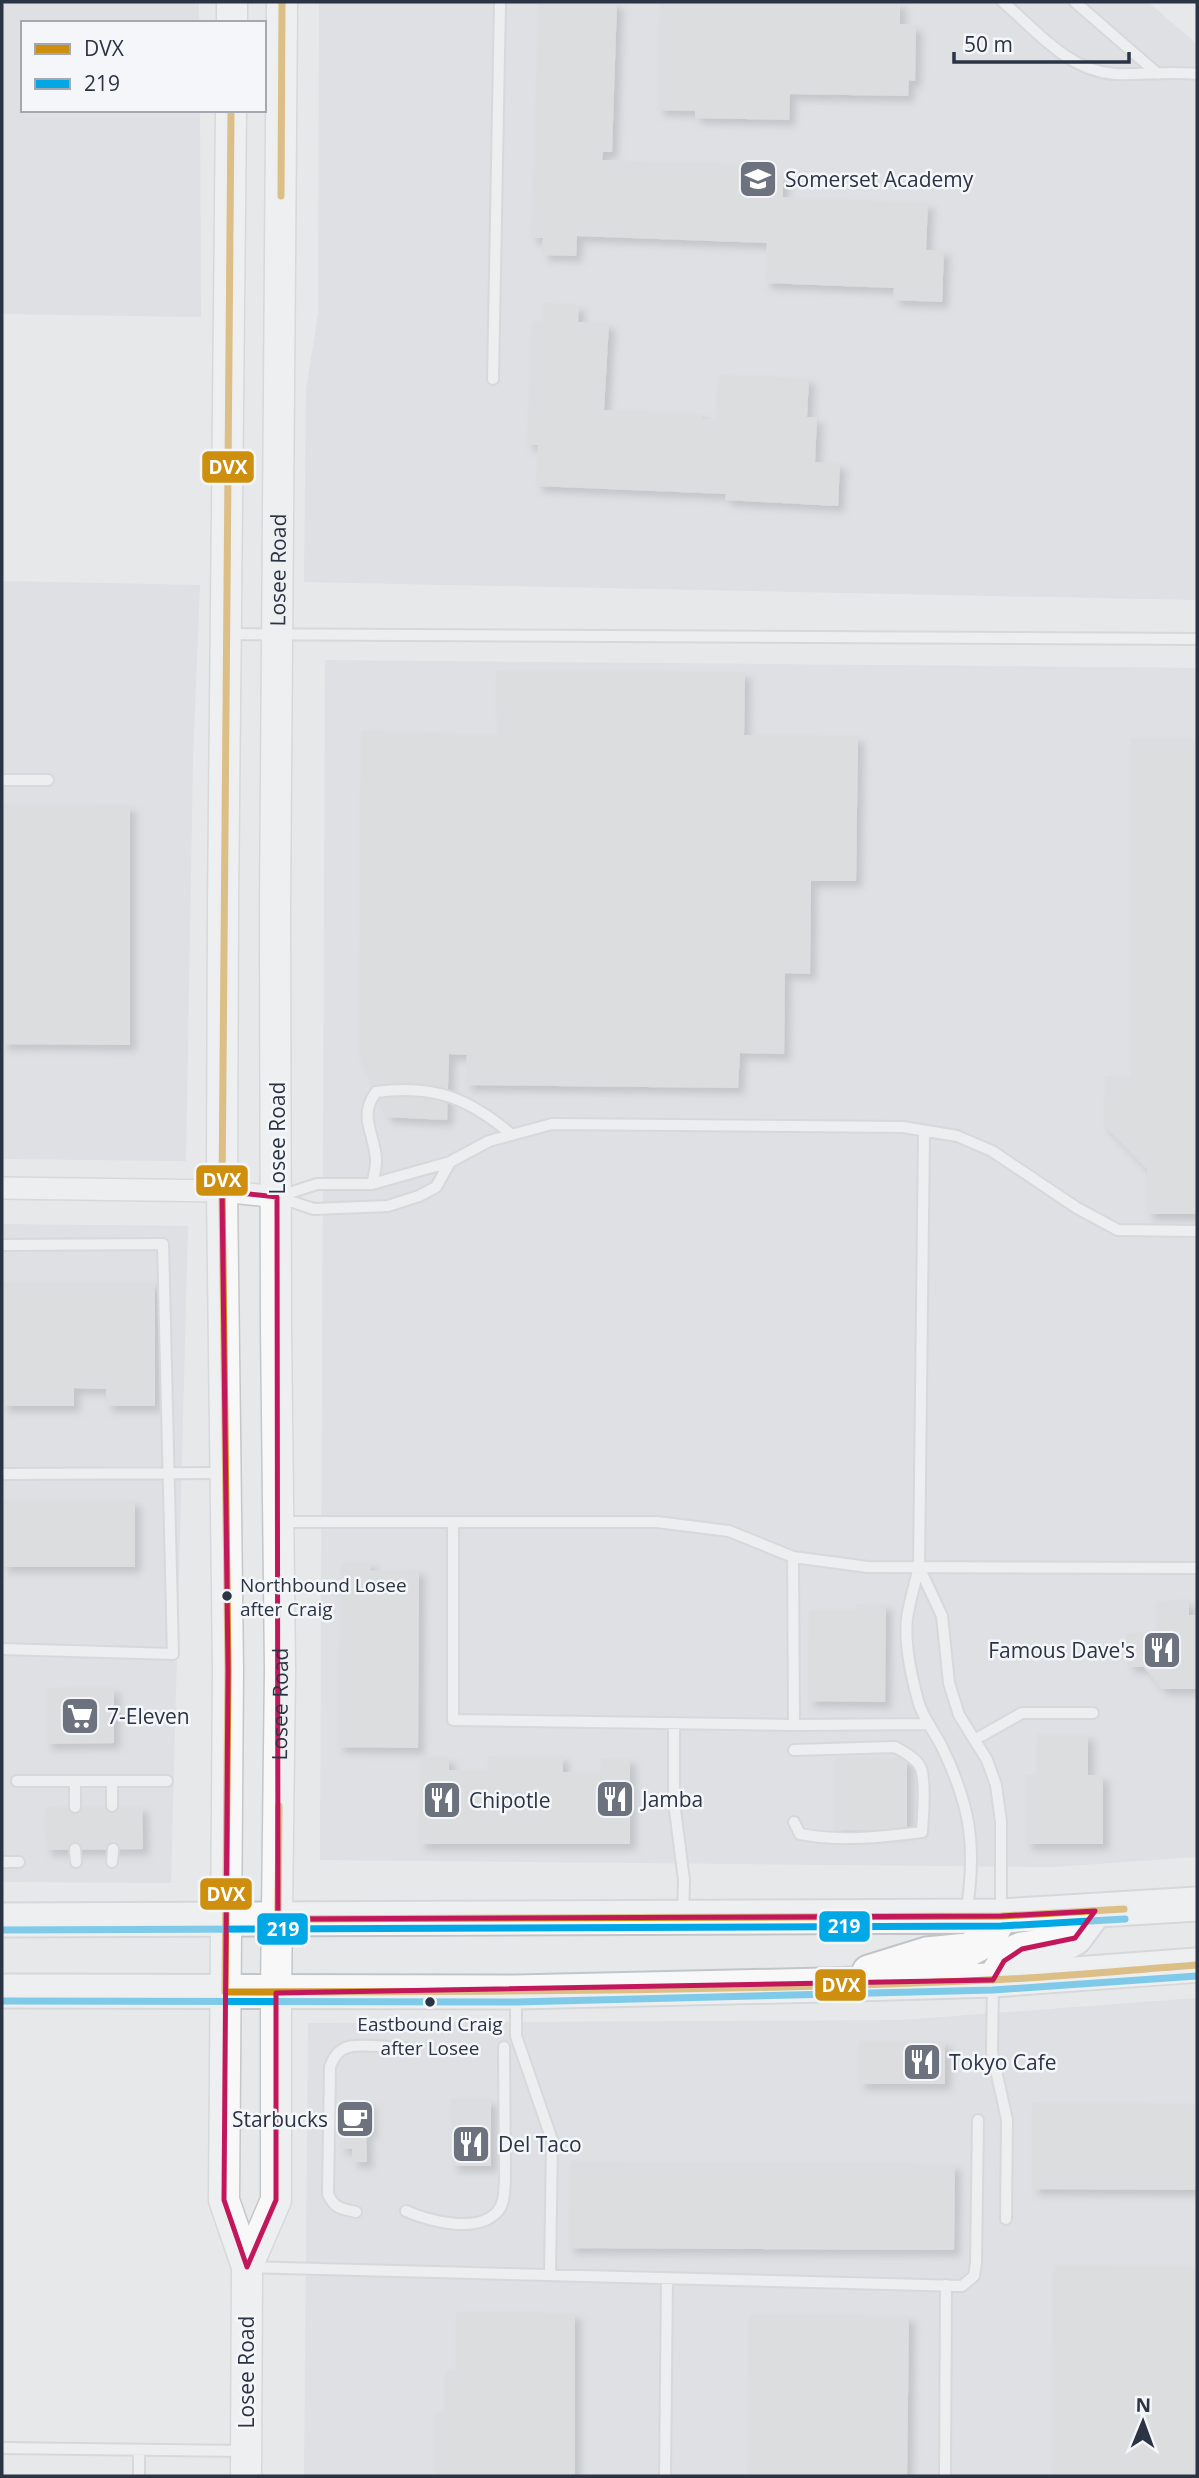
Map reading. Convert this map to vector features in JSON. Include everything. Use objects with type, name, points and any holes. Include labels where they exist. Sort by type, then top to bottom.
[{"type":"main road","points":[[232,2],[232,21]]},
{"type":"main road","points":[[271,2],[282,16]]},
{"type":"main road","name":"Losee Road","points":[[247,2267],[276,2200],[280,1670],[275,905],[282,16]]},
{"type":"main road","name":"Losee Road","points":[[231,112],[222,1191],[228,1670],[224,2200],[247,2267],[246,2464]]},
{"type":"main road","points":[[2,1920],[966,1917],[1197,1904]]},
{"type":"main road","points":[[993,1980],[1012,1953],[1068,1942],[1075,1938],[1095,1911]]},
{"type":"main road","points":[[823,1985],[927,1954],[968,1950],[987,1940],[1001,1916]]},
{"type":"main road","points":[[2,1991],[516,1992],[993,1980],[1197,1965]]},
{"type":"street","points":[[2,1188],[222,1191],[277,1197]]},
{"type":"lane","points":[[493,379],[500,2]]},
{"type":"lane","points":[[1003,2],[1068,59],[1087,68],[1113,74],[1197,74]]},
{"type":"lane","points":[[1075,2],[1158,74]]},
{"type":"lane","points":[[225,634],[1197,639]]},
{"type":"lane","points":[[2,780],[48,780]]},
{"type":"lane","points":[[372,1184],[376,1163],[367,1116],[369,1101],[376,1092],[417,1091],[457,1098],[490,1116],[512,1135]]},
{"type":"lane","points":[[277,1197],[317,1184],[372,1184],[450,1162],[489,1141],[552,1124],[903,1127],[957,1136],[992,1151],[1077,1208],[1118,1230],[1197,1231]]},
{"type":"lane","points":[[924,1130],[919,1567],[907,1621],[909,1660],[920,1707],[962,1795],[972,1839],[971,1885],[966,1917]]},
{"type":"lane","points":[[277,1197],[314,1209],[388,1206],[436,1187],[450,1162]]},
{"type":"lane","points":[[2,1245],[163,1244],[173,1654],[2,1649]]},
{"type":"lane","points":[[2,1474],[225,1474]]},
{"type":"lane","points":[[278,1522],[657,1522],[729,1531],[793,1556],[868,1567],[1197,1568]]},
{"type":"lane","points":[[453,1522],[453,1720],[794,1725],[929,1724]]},
{"type":"lane","points":[[793,1556],[794,1725]]},
{"type":"lane","points":[[919,1567],[942,1616],[949,1683],[959,1715],[976,1739],[996,1785],[1001,1822],[1001,1916]]},
{"type":"lane","points":[[976,1739],[1022,1713],[1093,1713]]},
{"type":"lane","points":[[674,1723],[674,1802],[684,1880],[682,1916]]},
{"type":"lane","points":[[794,1750],[895,1747],[908,1754],[921,1768],[923,1799],[922,1832],[871,1838],[815,1837],[800,1834],[794,1822]]},
{"type":"lane","points":[[17,1781],[167,1781]]},
{"type":"lane","points":[[75,1781],[75,1807]]},
{"type":"lane","points":[[112,1781],[112,1806]]},
{"type":"lane","points":[[75,1849],[76,1862]]},
{"type":"lane","points":[[113,1849],[113,1862]]},
{"type":"lane","points":[[2,1862],[19,1862]]},
{"type":"lane","points":[[993,1980],[992,2052],[1007,2120],[1006,2219]]},
{"type":"lane","points":[[516,1992],[516,2036],[552,2140],[550,2275]]},
{"type":"lane","points":[[356,2212],[332,2204],[328,2194],[330,2067],[338,2053],[348,2047],[411,2049]]},
{"type":"lane","points":[[406,2211],[429,2222],[457,2224],[486,2221],[499,2211],[504,2198],[505,2180],[504,2047]]},
{"type":"lane","points":[[247,2267],[962,2286],[974,2276],[976,2263],[978,2120]]},
{"type":"lane","points":[[665,2476],[667,2278]]},
{"type":"lane","points":[[945,2476],[946,2285]]},
{"type":"lane","points":[[2,2448],[139,2451],[246,2464]]},
{"type":"lane","points":[[139,2451],[139,2476]]},
{"type":"highlighted area","points":[[222,1191],[277,1197],[278,1919],[1001,1916],[1095,1911],[1075,1938],[1022,1949],[1004,1961],[993,1980],[276,1993],[276,2200],[247,2267],[224,2200],[228,1670]]},
{"type":"shaded area","points":[[2,2],[199,2],[199,21],[21,21],[21,112],[200,112],[201,317],[2,314]]},
{"type":"shaded area","name":"Somerset Academy","points":[[319,2],[1148,2],[1197,44],[1197,600],[304,582],[306,390],[318,314]]},
{"type":"shaded area","points":[[2,581],[200,585],[193,759],[186,1161],[2,1159]]},
{"type":"shaded area","points":[[325,660],[1197,668],[1197,1857],[1052,1867],[320,1860]]},
{"type":"shaded area","points":[[2,1224],[188,1226],[171,1883],[2,1882]]},
{"type":"shaded area","points":[[1197,1998],[1197,2476],[304,2476],[308,2023],[902,2020]]},
{"type":"building","points":[[539,2],[617,2],[612,152],[603,152],[602,160],[765,165],[765,175],[783,176],[783,197],[928,203],[926,250],[944,250],[942,302],[893,300],[894,288],[765,283],[767,243],[577,236],[576,256],[542,255],[543,238],[531,238]]},
{"type":"building","points":[[660,2],[900,2],[900,24],[916,25],[915,81],[909,80],[908,96],[790,94],[789,120],[695,118],[695,111],[658,110]]},
{"type":"building","points":[[543,303],[579,305],[578,322],[609,323],[604,410],[702,414],[702,419],[716,420],[718,375],[809,378],[807,417],[817,417],[815,462],[840,463],[838,506],[725,500],[726,494],[536,486],[538,445],[527,445],[532,321],[542,321]]},
{"type":"building","points":[[496,671],[745,672],[744,735],[858,736],[856,881],[811,881],[810,974],[785,973],[784,1054],[740,1053],[738,1088],[466,1085],[467,1055],[449,1054],[447,1120],[387,1117],[359,1051],[361,731],[497,735]]},
{"type":"building","points":[[1131,738],[1197,739],[1197,1214],[1147,1214],[1147,1169],[1104,1125],[1105,1076],[1131,1077]]},
{"type":"building","points":[[2,804],[130,805],[130,1045],[2,1044]]},
{"type":"building","points":[[2,1282],[155,1282],[155,1406],[106,1406],[106,1389],[74,1388],[74,1406],[2,1406]]},
{"type":"building","points":[[2,1500],[135,1500],[135,1567],[2,1567]]},
{"type":"building","points":[[371,1562],[370,1571],[419,1569],[418,1748],[338,1747],[341,1563]]},
{"type":"building","name":"Famous Dave's","points":[[1189,1600],[1189,1615],[1197,1615],[1197,1689],[1162,1689],[1144,1667],[1128,1667],[1127,1633],[1157,1632],[1156,1601]]},
{"type":"building","points":[[856,1604],[886,1604],[885,1702],[808,1701],[809,1610],[857,1610]]},
{"type":"building","name":"7-Eleven","points":[[114,1687],[114,1743],[46,1744],[46,1688]]},
{"type":"building","points":[[1037,1734],[1088,1734],[1088,1775],[1103,1775],[1103,1844],[1026,1844],[1026,1775],[1037,1775]]},
{"type":"building","points":[[488,1756],[563,1756],[563,1772],[601,1772],[601,1759],[630,1758],[630,1844],[419,1844],[420,1757],[449,1757],[449,1770],[488,1770]]},
{"type":"building","points":[[835,1757],[907,1758],[907,1831],[834,1830]]},
{"type":"building","points":[[142,1806],[143,1849],[46,1850],[45,1807]]},
{"type":"building","points":[[859,2041],[945,2041],[945,2084],[859,2084]]},
{"type":"building","name":"Del Taco","points":[[451,2099],[491,2099],[491,2166],[452,2166]]},
{"type":"building","name":"Starbucks","points":[[370,2101],[371,2132],[366,2133],[367,2162],[352,2162],[352,2149],[340,2148],[340,2106],[345,2106],[345,2102]]},
{"type":"building","points":[[1032,2103],[1197,2104],[1197,2190],[1032,2189]]},
{"type":"building","points":[[570,2161],[955,2164],[954,2250],[569,2248]]},
{"type":"building","points":[[1053,2265],[1197,2266],[1197,2476],[1052,2476]]},
{"type":"building","points":[[456,2312],[575,2313],[575,2476],[435,2476],[435,2412],[445,2412],[445,2371],[456,2371]]},
{"type":"building","points":[[749,2315],[909,2316],[907,2476],[748,2476]]},
{"type":"transit line","name":"DVX","points":[[281,196],[282,2]]},
{"type":"transit line","name":"DVX","points":[[231,112],[222,1191],[228,1670],[225,1992],[800,1987],[1017,1979],[1197,1965]]},
{"type":"transit line","name":"DVX","points":[[279,1806],[278,1919],[1001,1916],[1124,1909]]},
{"type":"transit line","name":"219","points":[[2,1930],[1001,1926],[1125,1919]]},
{"type":"transit line","name":"219","points":[[2,2001],[516,2002],[993,1990],[1197,1976]]},
{"type":"place","name":"Somerset Academy","points":[[758,179]]},
{"type":"place","name":"Northbound Losee after Craig","points":[[227,1596]]},
{"type":"place","name":"Famous Dave's","points":[[1162,1650]]},
{"type":"place","name":"7-Eleven","points":[[80,1716]]},
{"type":"place","name":"Jamba","points":[[615,1799]]},
{"type":"place","name":"Chipotle","points":[[442,1800]]},
{"type":"place","name":"Eastbound Craig after Losee","points":[[430,2002]]},
{"type":"place","name":"Tokyo Cafe","points":[[922,2062]]},
{"type":"place","name":"Starbucks","points":[[355,2119]]},
{"type":"place","name":"Del Taco","points":[[471,2144]]}]
